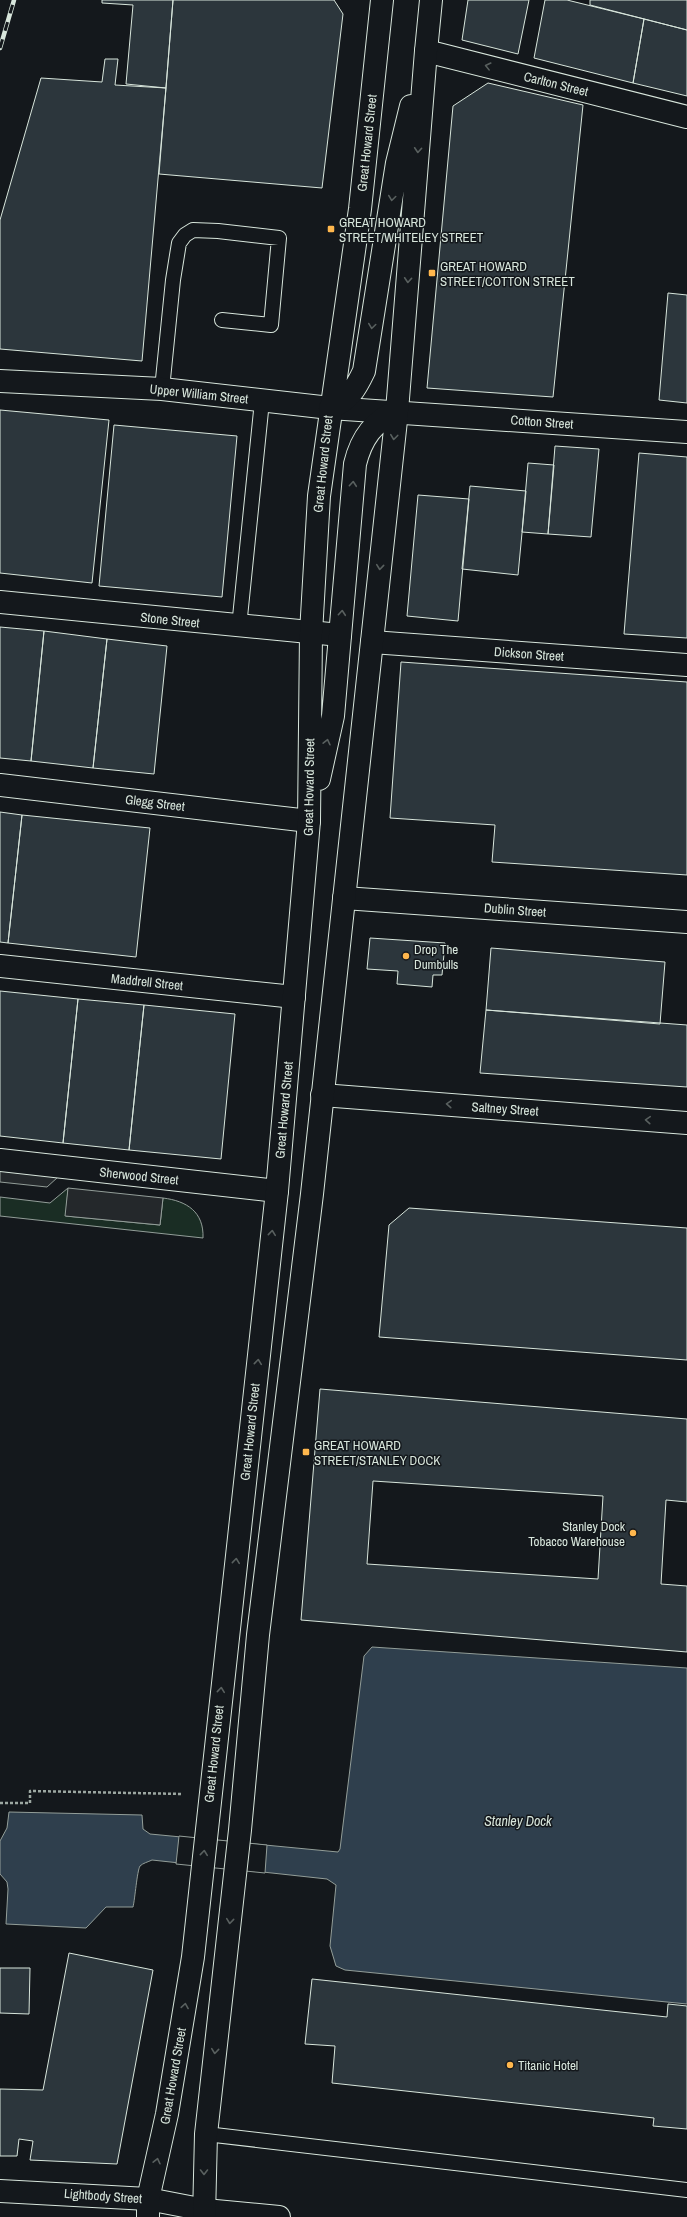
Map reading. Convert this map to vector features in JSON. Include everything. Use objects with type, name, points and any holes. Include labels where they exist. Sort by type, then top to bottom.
[{"type":"main road","name":"Great Howard Street","points":[[148,2208],[167,2114],[193,1957],[277,1191],[310,821],[311,633],[318,496],[360,209],[382,0]]},
{"type":"main road","points":[[204,2213],[206,2134],[240,1830],[258,1635],[312,1194],[397,411],[426,51],[432,0]]},
{"type":"main road","points":[[330,408],[347,399],[357,386],[364,371],[397,163],[426,51]]},
{"type":"main road","name":"Carlton Street","points":[[426,51],[687,117]]},
{"type":"main road","name":"Upper William Street","points":[[0,381],[162,389],[330,408],[397,411]]},
{"type":"main road","points":[[310,821],[333,716],[355,464],[359,450],[366,435],[375,424],[387,415],[397,411]]},
{"type":"main road","name":"Cotton Street","points":[[397,411],[687,432]]},
{"type":"main road","name":"Stone Street","points":[[0,602],[239,627],[340,635]]},
{"type":"main road","name":"Dickson Street","points":[[372,642],[687,666]]},
{"type":"main road","name":"Glegg Street","points":[[0,785],[310,821]]},
{"type":"main road","name":"Dublin Street","points":[[344,898],[687,922]]},
{"type":"main road","name":"Maddrell Street","points":[[0,966],[294,997]]},
{"type":"main road","name":"Saltney Street","points":[[322,1095],[687,1122]]},
{"type":"main road","name":"Sherwood Street","points":[[0,1160],[277,1191]]},
{"type":"main road","name":"Lightbody Street","points":[[0,2191],[148,2208],[279,2217]]},
{"type":"lane","points":[[162,389],[173,280],[179,243],[185,235],[193,230],[218,231],[279,238],[271,325],[222,320]]},
{"type":"lane","points":[[239,627],[262,401]]},
{"type":"lane","points":[[206,2134],[687,2190]]},
{"type":"path","points":[[0,1802],[30,1803],[30,1791],[178,1794]]},
{"type":"green space","points":[[68,1188],[66,1216],[160,1225],[163,1198],[180,1202],[192,1209],[201,1221],[203,1238],[0,1216],[0,1197],[50,1203]]},
{"type":"shaded area","points":[[0,1171],[58,1177],[47,1187],[0,1182]]},
{"type":"shaded area","points":[[68,1188],[163,1198],[160,1225],[65,1216]]},
{"type":"water","name":"Stanley Dock","points":[[372,1647],[687,1668],[687,2004],[345,1970],[336,1966],[330,1946],[336,1885],[327,1879],[152,1860],[140,1866],[133,1907],[106,1907],[86,1928],[6,1924],[8,1889],[7,1882],[0,1874],[0,1841],[7,1828],[9,1812],[142,1815],[143,1829],[150,1834],[338,1852],[340,1849],[364,1656]]},
{"type":"pier","points":[[179,1836],[267,1845],[265,1873],[176,1864]]},
{"type":"building","points":[[102,0],[173,0],[166,88],[126,84],[133,5],[102,3]]},
{"type":"building","points":[[173,0],[334,0],[343,14],[322,188],[159,174]]},
{"type":"building","points":[[468,0],[529,0],[518,54],[462,40]]},
{"type":"building","points":[[545,0],[567,0],[644,19],[633,83],[534,58]]},
{"type":"building","points":[[590,0],[687,0],[687,30],[590,5]]},
{"type":"building","points":[[644,19],[687,30],[687,96],[633,83]]},
{"type":"building","points":[[105,59],[118,59],[115,85],[166,88],[142,361],[0,349],[0,220],[41,78],[102,82]]},
{"type":"building","points":[[488,83],[583,105],[553,397],[427,388],[453,106]]},
{"type":"building","points":[[668,293],[687,295],[687,403],[659,400]]},
{"type":"building","points":[[0,410],[109,420],[92,583],[0,573]]},
{"type":"building","points":[[114,425],[237,436],[222,597],[99,586]]},
{"type":"building","points":[[555,446],[599,449],[591,537],[548,534]]},
{"type":"building","points":[[639,453],[687,457],[687,638],[624,634]]},
{"type":"building","points":[[528,463],[554,465],[548,534],[522,532]]},
{"type":"building","points":[[470,486],[526,491],[518,575],[462,569]]},
{"type":"building","points":[[418,495],[469,499],[458,621],[407,616]]},
{"type":"building","points":[[0,627],[44,631],[31,761],[0,758]]},
{"type":"building","points":[[44,631],[107,639],[93,768],[31,761]]},
{"type":"building","points":[[107,639],[167,646],[154,774],[93,768]]},
{"type":"building","points":[[401,662],[687,682],[687,875],[492,862],[495,825],[390,818]]},
{"type":"building","points":[[0,812],[22,815],[8,943],[0,942]]},
{"type":"building","points":[[22,815],[150,828],[136,957],[8,943]]},
{"type":"building","name":"Drop The Dumbulls","points":[[370,938],[445,943],[442,975],[433,975],[432,987],[397,984],[398,971],[367,969]]},
{"type":"building","points":[[491,948],[665,962],[660,1024],[486,1010]]},
{"type":"building","points":[[0,991],[78,999],[63,1143],[0,1136]]},
{"type":"building","points":[[78,999],[144,1005],[129,1150],[63,1143]]},
{"type":"building","points":[[144,1005],[235,1014],[221,1159],[129,1150]]},
{"type":"building","points":[[486,1010],[687,1025],[687,1087],[480,1073]]},
{"type":"building","points":[[409,1208],[687,1228],[687,1360],[379,1337],[389,1225]]},
{"type":"building","name":"Stanley Dock Tobacco Warehouse","points":[[320,1389],[687,1419],[687,1502],[666,1500],[661,1584],[687,1586],[687,1652],[301,1620]],"holes":[[[373,1481],[603,1496],[598,1579],[367,1564]]]},
{"type":"building","points":[[69,1953],[153,1970],[117,2164],[30,2160],[33,2141],[19,2139],[17,2156],[0,2156],[0,2089],[43,2090]]},
{"type":"building","points":[[0,1968],[30,1968],[29,2014],[0,2013]]},
{"type":"building","name":"Titanic Hotel","points":[[312,1979],[667,2017],[668,2004],[687,2006],[687,2129],[653,2126],[654,2118],[332,2083],[335,2046],[305,2044]]},
{"type":"railway","points":[[0,48],[14,0]]},
{"type":"place","name":"GREAT HOWARD STREET/WHITELEY STREET","points":[[331,229]]},
{"type":"place","name":"GREAT HOWARD STREET/COTTON STREET","points":[[432,273]]},
{"type":"place","name":"Drop The Dumbulls","points":[[406,956]]},
{"type":"place","name":"GREAT HOWARD STREET/STANLEY DOCK","points":[[306,1452]]},
{"type":"place","name":"Stanley Dock Tobacco Warehouse","points":[[633,1533]]},
{"type":"place","name":"Titanic Hotel","points":[[510,2065]]}]
